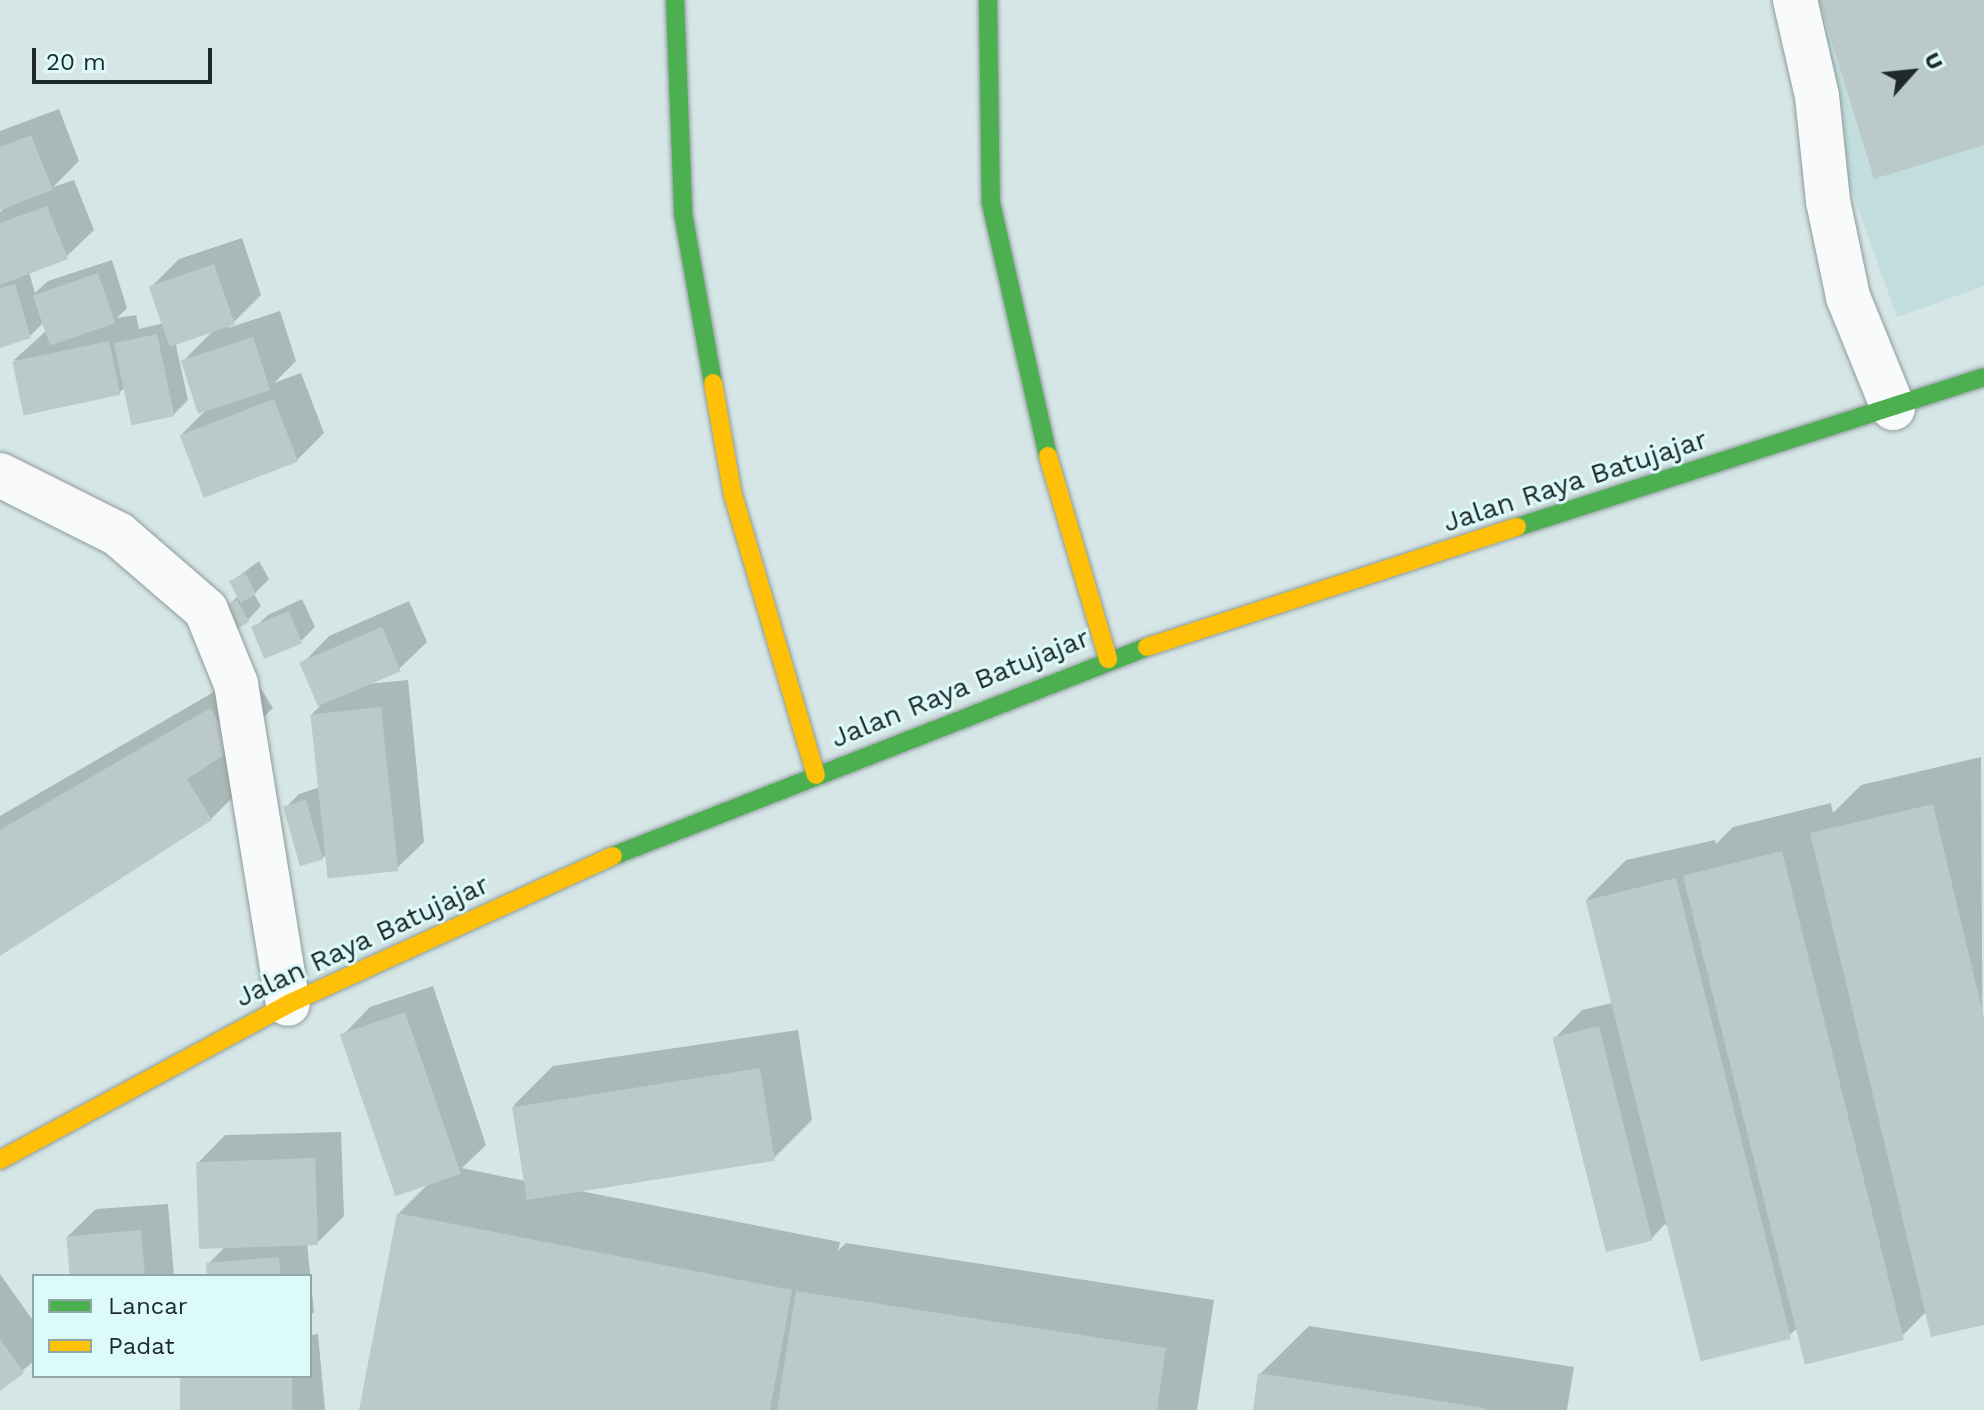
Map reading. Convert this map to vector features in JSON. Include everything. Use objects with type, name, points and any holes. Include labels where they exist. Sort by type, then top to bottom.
[{"type":"main road","points":[[675,0],[683,213],[733,495],[816,775]]},
{"type":"main road","points":[[988,0],[991,203],[1043,439],[1108,659]]},
{"type":"main road","name":"Jalan Raya Batujajar","points":[[0,1160],[288,1004],[669,831],[1108,659],[1984,377]]},
{"type":"street","points":[[1795,0],[1817,96],[1828,201],[1848,297],[1893,408]]},
{"type":"street","points":[[0,475],[118,534],[206,610],[236,684],[288,1004]]},
{"type":"shaded area","points":[[1783,0],[1984,0],[1984,286],[1897,317]]},
{"type":"building","points":[[1819,0],[1984,0],[1984,145],[1874,179]]},
{"type":"building","points":[[31,135],[53,190],[0,210],[0,147]]},
{"type":"building","points":[[47,206],[68,259],[0,285],[0,223]]},
{"type":"building","points":[[214,264],[235,325],[170,347],[149,286]]},
{"type":"building","points":[[98,273],[115,323],[50,346],[33,295]]},
{"type":"building","points":[[15,284],[31,338],[0,348],[0,288]]},
{"type":"building","points":[[157,334],[174,416],[131,425],[114,343]]},
{"type":"building","points":[[253,337],[270,390],[198,414],[181,360]]},
{"type":"building","points":[[109,341],[120,395],[24,415],[12,362]]},
{"type":"building","points":[[274,399],[298,462],[204,498],[180,435]]},
{"type":"building","points":[[245,573],[256,594],[240,603],[229,581]]},
{"type":"building","points":[[237,600],[249,622],[236,629],[224,607]]},
{"type":"building","points":[[289,611],[302,643],[264,659],[251,626]]},
{"type":"building","points":[[382,627],[401,671],[318,706],[299,662]]},
{"type":"building","points":[[381,707],[398,871],[328,879],[310,714]]},
{"type":"building","points":[[210,708],[235,748],[187,779],[212,820],[0,956],[0,830]]},
{"type":"building","points":[[306,800],[323,860],[300,866],[283,807]]},
{"type":"building","points":[[1933,804],[1984,1018],[1984,1325],[1931,1337],[1810,833]]},
{"type":"building","points":[[1782,851],[1904,1340],[1805,1365],[1683,876]]},
{"type":"building","points":[[1676,878],[1791,1339],[1701,1361],[1586,900]]},
{"type":"building","points":[[405,1012],[461,1174],[395,1196],[340,1034]]},
{"type":"building","points":[[1599,1026],[1652,1240],[1606,1252],[1552,1038]]},
{"type":"building","points":[[760,1068],[775,1161],[527,1200],[512,1107]]},
{"type":"building","points":[[315,1158],[318,1245],[199,1249],[196,1162]]},
{"type":"building","points":[[397,1213],[792,1290],[770,1410],[359,1410]]},
{"type":"building","points":[[141,1230],[145,1274],[70,1274],[66,1237]]},
{"type":"building","points":[[279,1257],[281,1274],[207,1274],[206,1263]]},
{"type":"building","points":[[796,1291],[1166,1348],[1157,1410],[777,1410]]},
{"type":"building","points":[[0,1339],[24,1373],[0,1391]]},
{"type":"building","points":[[1258,1373],[1485,1408],[1485,1410],[1253,1410]]},
{"type":"building","points":[[180,1378],[292,1378],[292,1410],[180,1410]]},
{"type":"traffic: fast","points":[[675,0],[683,213],[713,383]]},
{"type":"traffic: fast","points":[[988,0],[991,203],[1048,456]]},
{"type":"traffic: fast","points":[[1517,527],[1984,377]]},
{"type":"traffic: fast","points":[[613,856],[1147,647]]},
{"type":"traffic: slow","points":[[713,383],[733,495],[816,775]]},
{"type":"traffic: slow","points":[[1048,456],[1108,659]]},
{"type":"traffic: slow","points":[[1147,647],[1517,527]]},
{"type":"traffic: slow","points":[[0,1160],[288,1004],[613,856]]}]
